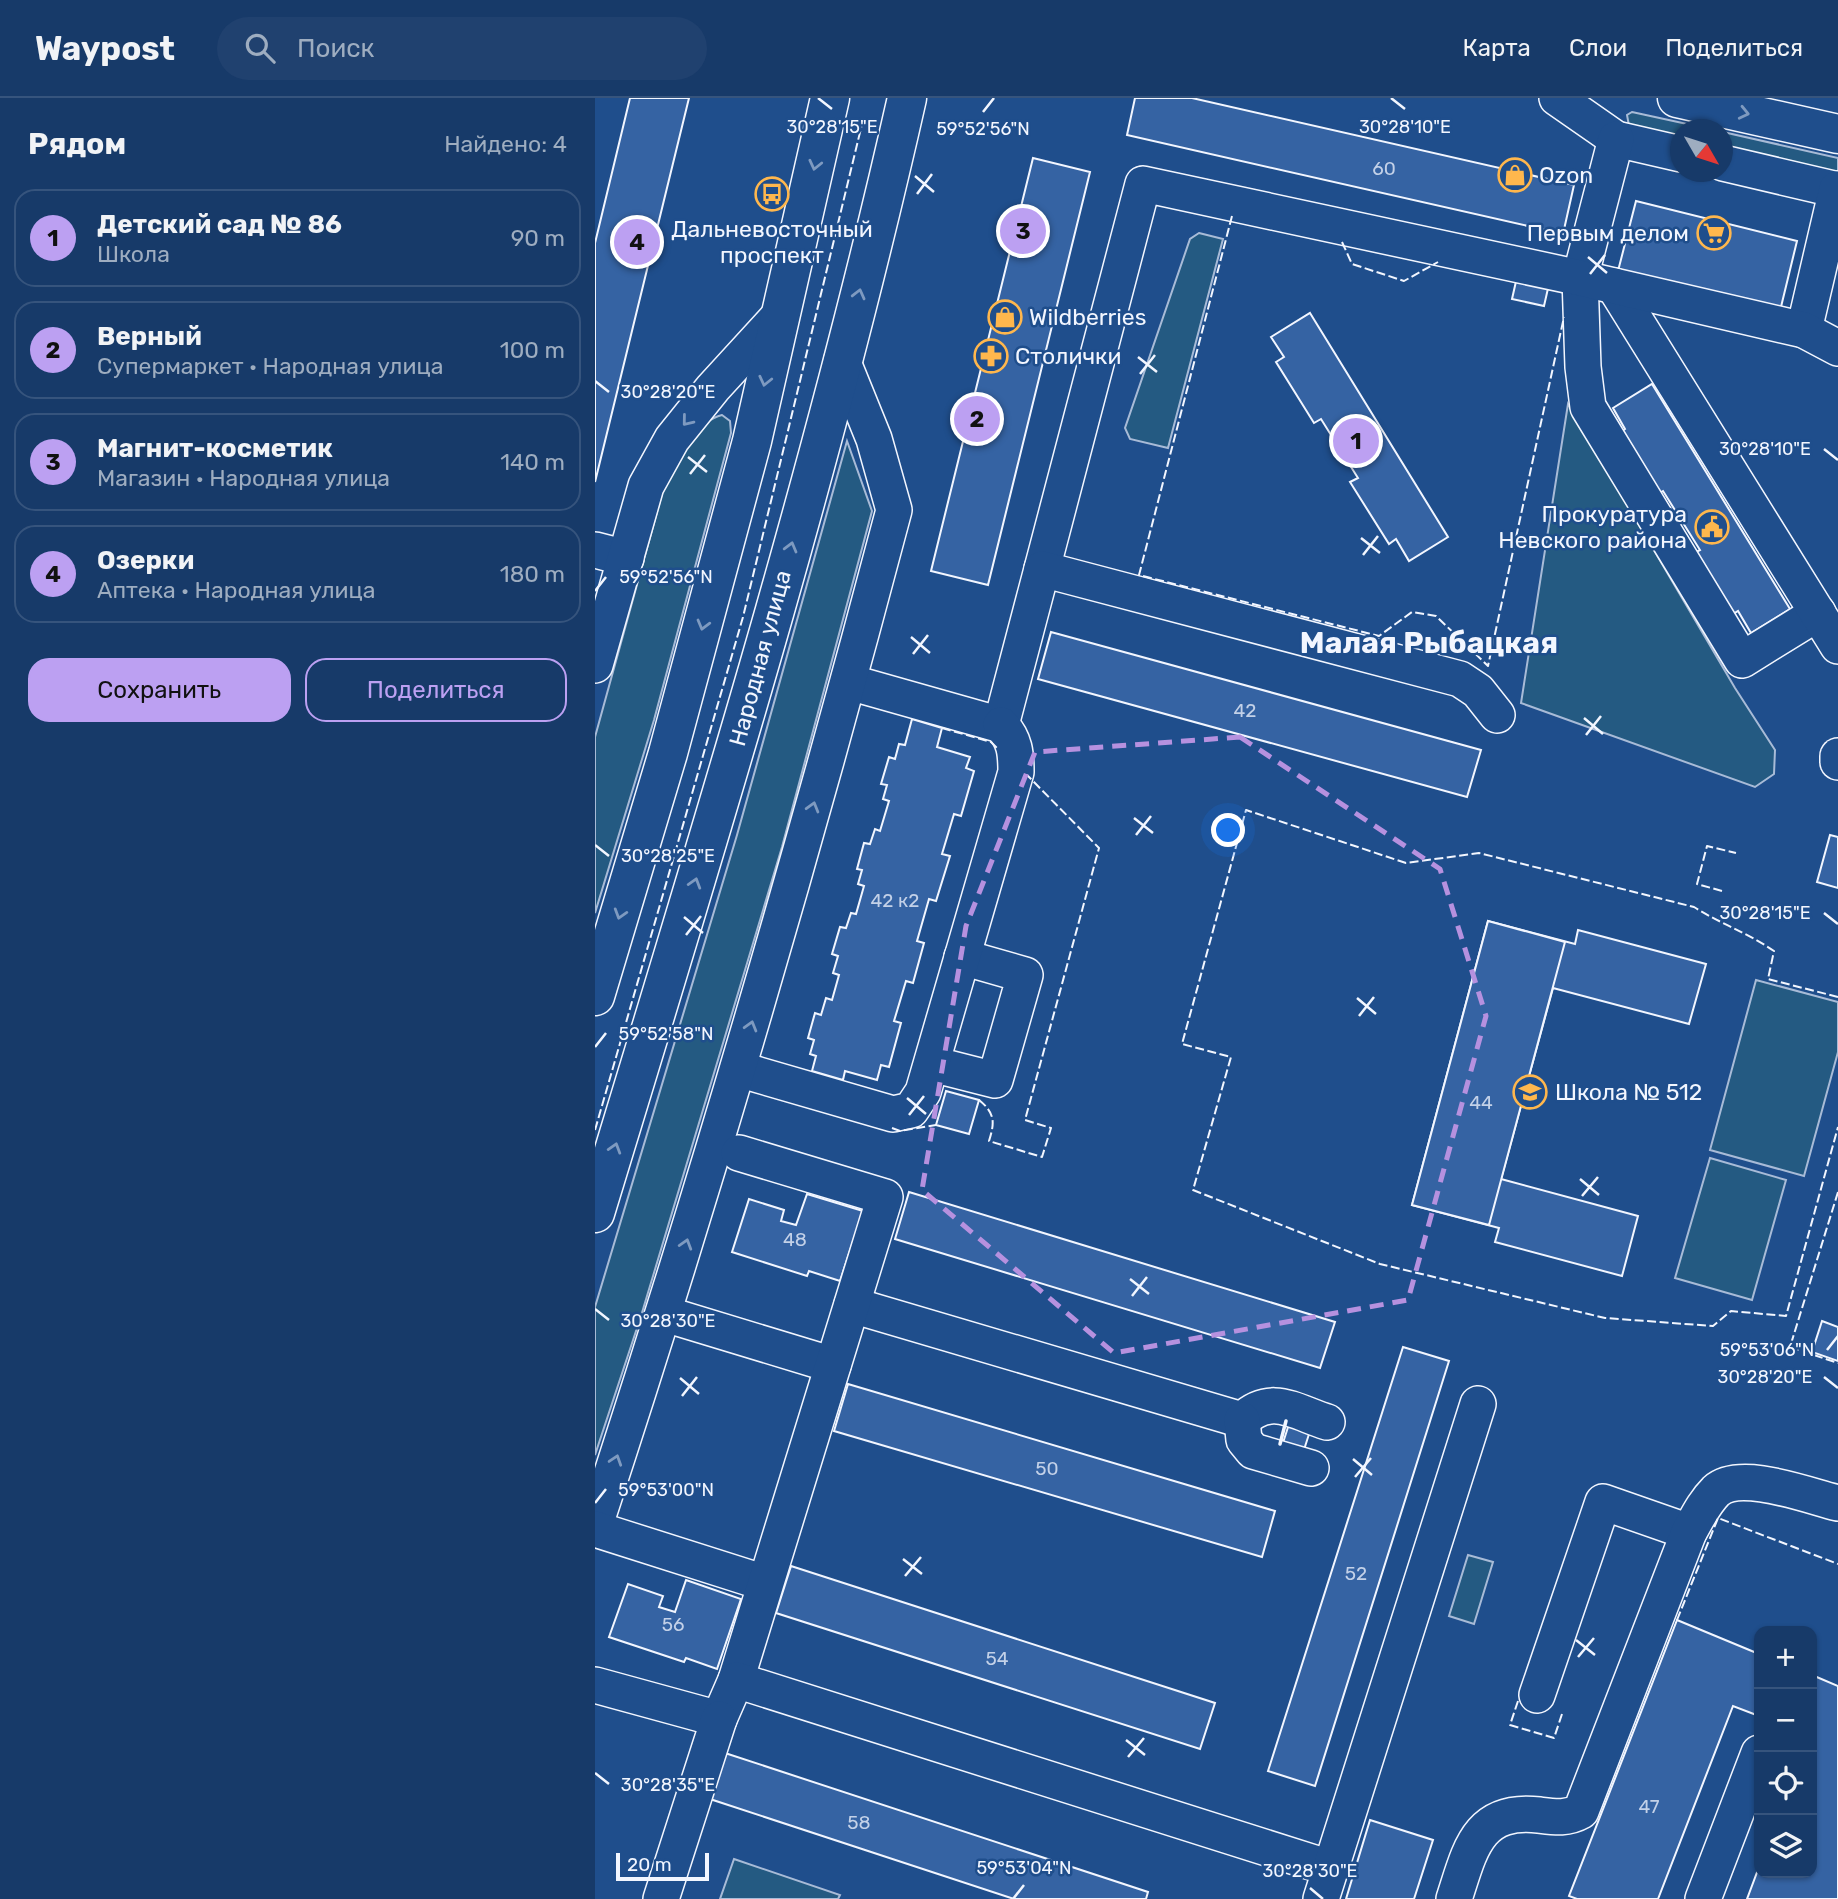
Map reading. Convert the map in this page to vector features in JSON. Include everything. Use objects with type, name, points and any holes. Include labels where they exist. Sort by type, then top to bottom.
[{"type":"main road","points":[[595,996],[668,753],[752,441],[830,98]]},
{"type":"main road","points":[[1677,98],[1838,134]]},
{"type":"main road","name":"Народная улица","points":[[595,1213],[729,772],[912,102]]},
{"type":"street","points":[[1557,98],[1616,139],[1670,151]]},
{"type":"street","points":[[1616,139],[1580,278],[1581,343],[1588,407],[1742,660],[1818,614]]},
{"type":"street","points":[[1733,165],[1837,189],[1804,330]]},
{"type":"street","points":[[1001,725],[1143,184],[1580,278],[1804,330],[1838,348]]},
{"type":"street","points":[[1614,286],[1751,481],[1818,614],[1838,646]]},
{"type":"street","points":[[595,665],[610,554],[672,439],[713,388],[780,314]]},
{"type":"street","points":[[765,1583],[595,1527],[664,1314],[738,1069],[849,682],[894,510],[874,439],[842,360]]},
{"type":"street","points":[[1042,569],[1460,679],[1478,691],[1497,715]]},
{"type":"street","points":[[738,1069],[893,1114],[911,1110],[923,1092],[932,1064],[1016,772],[1016,755],[1010,734],[1001,725],[849,682]]},
{"type":"street","points":[[1838,756],[1838,762]]},
{"type":"street","points":[[932,1064],[995,1080],[1018,1001],[1025,975],[962,957]]},
{"type":"street","points":[[661,1899],[719,1719],[736,1680],[884,1197],[739,1153]]},
{"type":"street","points":[[852,1305],[1242,1420]]},
{"type":"street","points":[[664,1314],[833,1365]]},
{"type":"street","points":[[1242,1420],[1254,1409],[1268,1404],[1327,1422]]},
{"type":"street","points":[[736,1680],[1325,1884],[1478,1404]]},
{"type":"street","points":[[1242,1420],[1244,1440],[1253,1451],[1311,1468]]},
{"type":"street","points":[[1454,1899],[1478,1835],[1496,1819],[1516,1812],[1570,1818],[1581,1811],[1689,1532],[1718,1489],[1737,1482],[1761,1483],[1838,1503]]},
{"type":"street","points":[[1537,1695],[1603,1502],[1689,1532]]},
{"type":"street","points":[[595,1685],[719,1719]]},
{"type":"street","points":[[1703,1899],[1754,1766]]},
{"type":"highlighted area","points":[[1240,737],[1440,869],[1486,1016],[1408,1300],[1114,1353],[922,1190],[966,926],[1035,752]]},
{"type":"shaded area","points":[[1632,112],[1670,120],[1670,136],[1629,126],[1627,115]]},
{"type":"shaded area","points":[[1733,134],[1838,158],[1838,174],[1733,149]]},
{"type":"shaded area","points":[[1199,233],[1223,239],[1168,448],[1130,439],[1125,428],[1190,239]]},
{"type":"shaded area","points":[[1568,404],[1735,688],[1775,750],[1774,774],[1755,787],[1521,703]]},
{"type":"shaded area","points":[[722,415],[730,421],[731,433],[654,720],[595,913],[595,737],[665,483],[681,453],[696,433]]},
{"type":"shaded area","points":[[847,441],[872,511],[782,847],[641,1316],[595,1455],[595,1307],[737,835]]},
{"type":"shaded area","points":[[1756,980],[1838,1002],[1838,1052],[1804,1176],[1710,1150]]},
{"type":"shaded area","points":[[1710,1158],[1786,1180],[1752,1300],[1675,1278]]},
{"type":"shaded area","points":[[1468,1555],[1493,1562],[1474,1624],[1449,1616]]},
{"type":"shaded area","points":[[734,1859],[840,1895],[838,1899],[720,1899]]},
{"type":"building","points":[[630,98],[689,98],[595,482],[595,243]]},
{"type":"building","points":[[1135,98],[1192,98],[1574,185],[1563,234],[1127,135]]},
{"type":"building","points":[[1033,158],[1090,172],[988,585],[931,571]]},
{"type":"building","points":[[1636,201],[1797,241],[1780,311],[1618,271]]},
{"type":"building","points":[[1517,277],[1549,284],[1544,306],[1512,299]]},
{"type":"building","points":[[1310,313],[1448,537],[1409,561],[1396,539],[1389,544],[1350,482],[1358,478],[1321,419],[1314,423],[1276,362],[1284,357],[1271,337]]},
{"type":"building","name":"Прокуратура Невского района","points":[[1652,384],[1790,609],[1751,633],[1738,611],[1730,616],[1692,554],[1700,550],[1663,491],[1656,495],[1618,434],[1625,429],[1613,408]]},
{"type":"building","points":[[1051,632],[1481,750],[1467,797],[1038,679]]},
{"type":"building","points":[[912,719],[942,728],[937,747],[970,757],[966,768],[974,771],[961,816],[954,814],[942,854],[950,856],[936,901],[929,899],[917,941],[924,943],[913,983],[906,981],[894,1021],[901,1023],[889,1067],[881,1065],[877,1080],[845,1071],[843,1080],[812,1071],[816,1056],[810,1054],[814,1040],[808,1038],[815,1013],[821,1015],[826,998],[832,1000],[839,975],[833,973],[838,956],[832,954],[840,927],[846,928],[851,913],[856,914],[864,886],[858,884],[862,870],[857,869],[864,843],[870,844],[875,829],[880,831],[889,801],[883,799],[887,785],[881,784],[889,757],[895,759],[899,744],[905,745]]},
{"type":"building","points":[[1830,835],[1838,837],[1838,888],[1817,882]]},
{"type":"building","points":[[1488,921],[1575,944],[1578,930],[1706,964],[1689,1024],[1553,988],[1501,1179],[1638,1216],[1622,1276],[1495,1242],[1499,1228],[1412,1205]]},
{"type":"building","points":[[1488,921],[1565,942],[1489,1225],[1412,1205]]},
{"type":"building","points":[[946,1091],[979,1100],[969,1134],[936,1125]]},
{"type":"building","points":[[909,1192],[1335,1322],[1320,1368],[895,1239]]},
{"type":"building","points":[[807,1194],[863,1211],[840,1281],[809,1271],[807,1276],[732,1252],[749,1199],[784,1210],[781,1221],[796,1225]]},
{"type":"building","points":[[1822,1321],[1838,1327],[1838,1361],[1812,1352]]},
{"type":"building","points":[[1403,1347],[1449,1361],[1315,1786],[1268,1771]]},
{"type":"building","points":[[848,1384],[1275,1511],[1262,1557],[834,1431]]},
{"type":"building","points":[[1289,1424],[1310,1431],[1302,1456],[1281,1449]]},
{"type":"building","points":[[791,1566],[1215,1703],[1200,1749],[776,1613]]},
{"type":"building","points":[[686,1580],[741,1599],[717,1669],[686,1658],[684,1662],[609,1637],[628,1584],[663,1596],[659,1607],[675,1612]]},
{"type":"building","points":[[1677,1620],[1754,1652],[1754,1714],[1733,1706],[1658,1899],[1577,1899],[1569,1896]]},
{"type":"building","points":[[1817,1677],[1838,1686],[1838,1899],[1747,1899],[1755,1878],[1817,1878]]},
{"type":"building","points":[[725,1753],[1148,1892],[1146,1899],[1014,1899],[710,1799]]},
{"type":"building","points":[[1370,1820],[1433,1840],[1414,1899],[1346,1899]]},
{"type":"fence","points":[[595,1130],[743,617],[862,124]]},
{"type":"fence","points":[[1232,216],[1139,575],[1379,636],[1412,612],[1436,616],[1488,666],[1564,317]]},
{"type":"fence","points":[[1342,242],[1352,264],[1404,281],[1438,262]]},
{"type":"fence","points":[[942,728],[991,742],[999,750]]},
{"type":"fence","points":[[979,1100],[992,1118],[989,1141],[1042,1157],[1051,1128],[1025,1120],[1099,848],[1027,775]]},
{"type":"fence","points":[[1838,997],[1768,979],[1774,951],[1694,907],[1479,853],[1406,863],[1246,810],[1182,1044],[1231,1057],[1193,1190],[1380,1264],[1605,1318],[1713,1326],[1731,1311],[1786,1316],[1838,1127]]},
{"type":"fence","points":[[1722,891],[1697,884],[1707,846],[1736,853]]},
{"type":"fence","points":[[892,1128],[900,1131],[936,1125]]},
{"type":"fence","points":[[1838,1192],[1790,1347],[1838,1363]]},
{"type":"fence","points":[[1677,1620],[1718,1518],[1838,1564]]},
{"type":"fence","points":[[1518,1701],[1510,1725],[1554,1738],[1562,1714]]},
{"type":"wall","points":[[1280,1444],[1286,1421]]},
{"type":"place","name":"Ozon","points":[[1515,175]]},
{"type":"place","name":"Дальневосточный проспект","points":[[772,194]]},
{"type":"place","name":"Магнит-косметик","points":[[1023,231]]},
{"type":"place","name":"Первым делом","points":[[1714,233]]},
{"type":"place","name":"Озерки","points":[[637,242]]},
{"type":"place","name":"Wildberries","points":[[1005,317]]},
{"type":"place","name":"Столички","points":[[991,356]]},
{"type":"place","name":"Верный","points":[[977,419]]},
{"type":"place","name":"Детский сад № 86","points":[[1356,441]]},
{"type":"place","name":"Прокуратура Невского района","points":[[1712,527]]},
{"type":"place","name":"Школа № 512","points":[[1530,1092]]},
{"type":"district","name":"Малая Рыбацкая","points":[[1429,643]]}]
